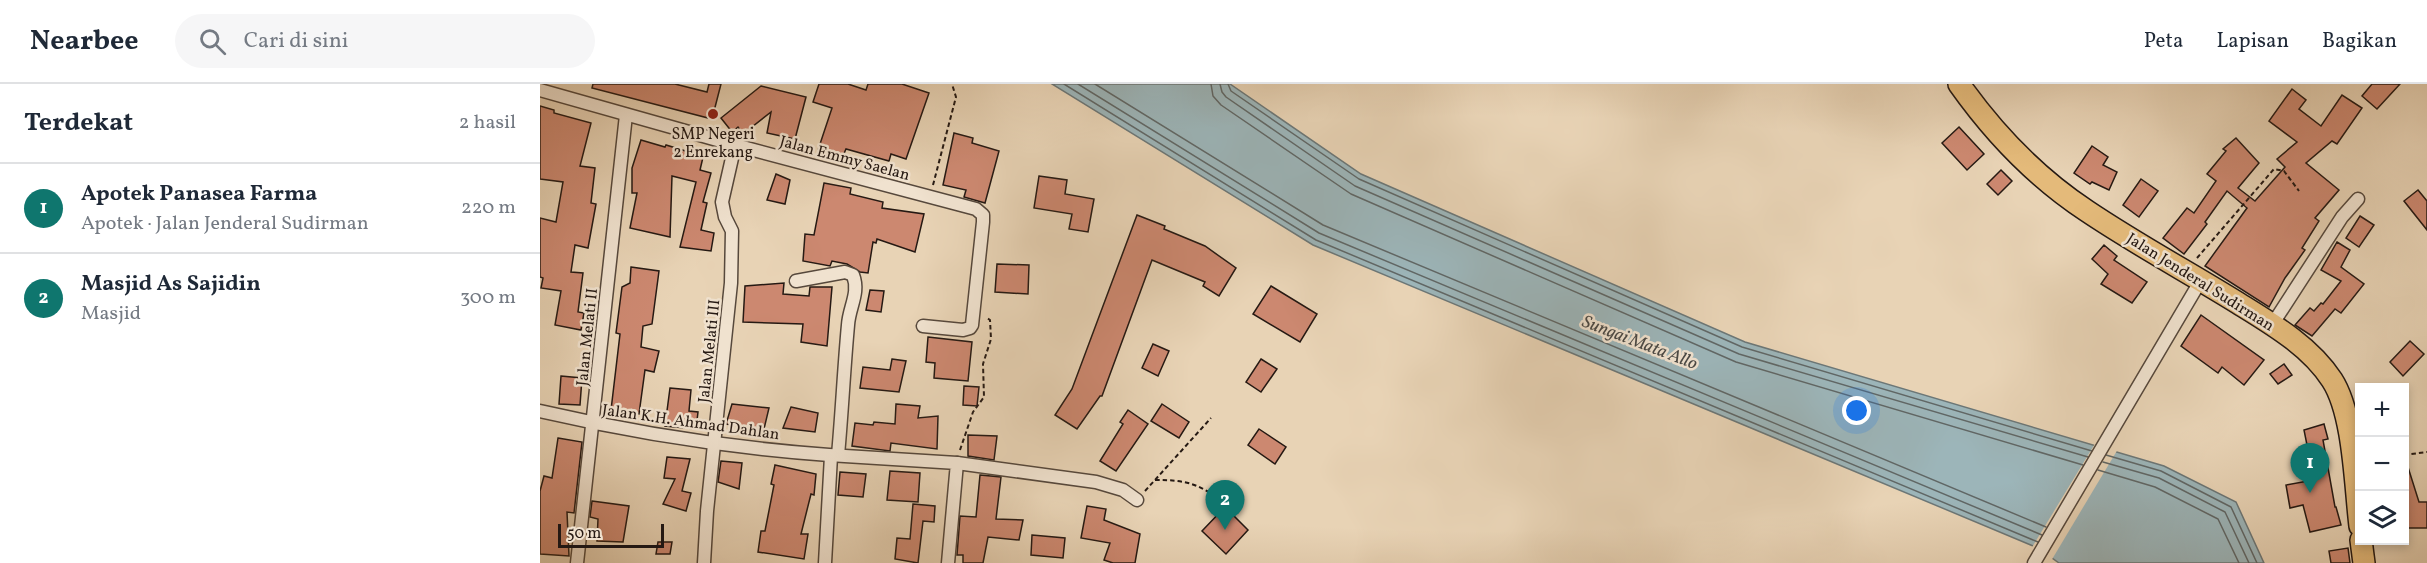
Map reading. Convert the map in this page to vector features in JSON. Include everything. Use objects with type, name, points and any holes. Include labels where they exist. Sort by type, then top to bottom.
[{"type":"highway","name":"Jalan Jenderal Sudirman","points":[[1959,84],[1996,132],[2086,211],[2272,325],[2302,346],[2323,367],[2339,394],[2349,434],[2356,491]]},
{"type":"highway","points":[[2362,545],[2364,563]]},
{"type":"street","name":"Jalan Emmy Saelan","points":[[540,90],[976,209],[983,215],[973,312]]},
{"type":"street","name":"Jalan Melati II","points":[[577,563],[626,115]]},
{"type":"street","name":"Jalan Melati III","points":[[704,563],[706,511],[731,283],[732,231],[725,217],[722,202],[735,145]]},
{"type":"street","points":[[2272,325],[2342,217],[2358,199]]},
{"type":"street","points":[[796,281],[845,272],[853,275],[855,281],[855,297],[848,322],[825,563]]},
{"type":"street","points":[[2034,563],[2152,365],[2193,276]]},
{"type":"street","points":[[923,326],[963,330],[970,328],[973,312]]},
{"type":"street","name":"Jalan K.H. Ahmad Dahlan","points":[[540,411],[594,424],[714,443],[835,456],[957,463],[1096,482],[1123,490],[1137,500]]},
{"type":"street","points":[[948,563],[957,463]]},
{"type":"path","points":[[930,196],[956,97],[952,84]]},
{"type":"path","points":[[2193,276],[2274,169],[2284,171],[2299,191]]},
{"type":"path","points":[[957,463],[973,412],[984,397],[982,364],[991,339],[990,320],[973,312]]},
{"type":"path","points":[[1137,500],[1212,418]]},
{"type":"path","points":[[2409,454],[2427,452]]},
{"type":"path","points":[[1155,480],[1182,480],[1201,485],[1222,501]]},
{"type":"water","name":"Sungai Mata Allo","points":[[1052,84],[1230,84],[1361,174],[1745,342],[2164,466],[2236,502],[2264,563],[2059,563],[2038,548],[1313,245]]},
{"type":"pier","points":[[2096,442],[2118,449],[2051,561],[2031,549]]},
{"type":"building","points":[[593,84],[675,84],[707,92],[709,84],[721,84],[712,119],[592,88]]},
{"type":"building","points":[[819,84],[848,84],[866,90],[868,84],[902,84],[929,93],[906,159],[891,154],[889,161],[846,149],[842,158],[818,150],[832,108],[813,102]]},
{"type":"building","points":[[2372,84],[2400,84],[2377,109],[2362,96]]},
{"type":"building","points":[[761,86],[806,97],[795,139],[767,133],[771,112],[743,134],[738,127],[732,132],[721,118]]},
{"type":"building","points":[[2292,89],[2306,100],[2299,109],[2321,126],[2342,95],[2362,108],[2337,144],[2332,141],[2306,163],[2339,190],[2315,218],[2319,221],[2302,248],[2305,250],[2285,278],[2269,307],[2205,266],[2247,208],[2227,191],[2205,222],[2207,224],[2184,254],[2163,238],[2187,208],[2194,213],[2216,181],[2207,174],[2226,151],[2223,149],[2236,138],[2259,163],[2238,188],[2255,201],[2285,167],[2277,159],[2297,142],[2269,121]]},
{"type":"building","points":[[540,106],[554,110],[554,113],[591,123],[580,166],[595,168],[591,203],[596,204],[588,248],[575,245],[571,272],[583,273],[578,312],[584,313],[581,330],[555,325],[561,291],[541,288],[543,278],[540,277],[540,218],[556,222],[563,182],[540,179]]},
{"type":"building","points":[[1959,127],[1984,154],[1967,170],[1942,143]]},
{"type":"building","points":[[954,133],[973,138],[972,143],[999,151],[985,203],[964,197],[966,190],[943,185]]},
{"type":"building","points":[[641,140],[689,152],[690,149],[704,153],[700,170],[711,173],[703,202],[707,203],[701,230],[714,233],[711,251],[680,247],[696,182],[672,176],[670,237],[630,228],[637,193],[632,193],[632,168]]},
{"type":"building","points":[[2092,146],[2108,157],[2103,165],[2117,172],[2109,190],[2092,182],[2090,184],[2074,173]]},
{"type":"building","points":[[2001,170],[2012,181],[1998,195],[1987,184]]},
{"type":"building","points":[[776,174],[790,180],[785,204],[767,200]]},
{"type":"building","points":[[1039,176],[1067,180],[1065,194],[1094,199],[1088,232],[1069,229],[1072,214],[1034,208]]},
{"type":"building","points":[[2141,179],[2158,191],[2139,217],[2123,205]]},
{"type":"building","points":[[824,183],[851,188],[850,194],[883,202],[882,208],[924,214],[915,252],[877,239],[876,243],[873,242],[868,273],[860,272],[847,264],[832,261],[830,266],[803,261],[805,234],[814,235]]},
{"type":"building","points":[[2418,190],[2427,201],[2427,230],[2404,201]]},
{"type":"building","points":[[1137,215],[1205,246],[1236,268],[1219,296],[1203,286],[1205,282],[1152,260],[1102,396],[1077,429],[1055,415],[1072,389]]},
{"type":"building","points":[[2360,216],[2374,225],[2359,247],[2346,238]]},
{"type":"building","points":[[2337,242],[2350,250],[2341,267],[2364,284],[2341,313],[2335,309],[2312,336],[2295,325],[2310,308],[2314,311],[2321,303],[2323,304],[2341,281],[2321,270]]},
{"type":"building","points":[[2104,245],[2117,256],[2114,260],[2147,282],[2132,303],[2101,284],[2108,274],[2092,259]]},
{"type":"building","points":[[997,264],[1029,265],[1028,294],[995,292]]},
{"type":"building","points":[[631,267],[659,271],[652,324],[643,326],[641,347],[659,351],[654,372],[645,370],[639,414],[611,410],[620,334],[616,333],[622,287],[630,283]]},
{"type":"building","points":[[784,283],[783,294],[809,296],[810,287],[832,287],[827,346],[801,342],[803,324],[743,322],[745,286]]},
{"type":"building","points":[[1271,286],[1317,314],[1300,342],[1253,314]]},
{"type":"building","points":[[870,290],[884,291],[881,312],[866,310]]},
{"type":"building","points":[[2201,315],[2264,360],[2244,385],[2222,367],[2218,373],[2181,346]]},
{"type":"building","points":[[928,337],[972,342],[968,381],[934,378],[935,363],[926,362]]},
{"type":"building","points":[[2410,341],[2424,354],[2403,376],[2390,362]]},
{"type":"building","points":[[1153,344],[1169,351],[1158,376],[1142,368]]},
{"type":"building","points":[[892,359],[906,361],[899,392],[860,388],[863,367],[890,370]]},
{"type":"building","points":[[1261,359],[1277,369],[1261,392],[1246,382]]},
{"type":"building","points":[[2284,364],[2292,375],[2278,384],[2270,374]]},
{"type":"building","points":[[561,376],[582,378],[580,405],[559,404]]},
{"type":"building","points":[[964,386],[979,387],[977,406],[963,405]]},
{"type":"building","points":[[670,388],[691,390],[689,411],[698,412],[696,429],[665,426]]},
{"type":"building","points":[[732,404],[769,408],[764,429],[726,424]]},
{"type":"building","points":[[896,404],[920,406],[918,418],[938,416],[937,449],[891,443],[890,451],[852,446],[855,423],[895,424]]},
{"type":"building","points":[[1162,404],[1189,422],[1179,438],[1151,421]]},
{"type":"building","points":[[791,407],[818,413],[815,432],[783,428]]},
{"type":"building","points":[[1128,410],[1148,424],[1116,471],[1100,461],[1123,424],[1120,422]]},
{"type":"building","points":[[2324,424],[2328,439],[2323,440],[2335,507],[2341,525],[2310,532],[2303,505],[2290,508],[2286,485],[2314,480],[2304,430]]},
{"type":"building","points":[[1259,429],[1286,447],[1275,464],[1248,445]]},
{"type":"building","points":[[968,435],[997,436],[994,460],[968,456]]},
{"type":"building","points":[[558,438],[582,442],[574,513],[567,512],[569,556],[540,554],[540,491],[544,476],[552,478]]},
{"type":"building","points":[[667,457],[690,459],[682,491],[691,493],[686,511],[663,504],[675,479],[664,478]]},
{"type":"building","points":[[721,461],[742,463],[739,489],[718,482]]},
{"type":"building","points":[[775,465],[816,474],[814,495],[811,494],[801,534],[808,534],[804,559],[758,552],[761,531],[765,531],[774,485],[771,484]]},
{"type":"building","points":[[2409,470],[2419,502],[2427,502],[2427,528],[2409,528]]},
{"type":"building","points":[[890,471],[920,473],[918,502],[887,500]]},
{"type":"building","points":[[840,472],[866,474],[863,497],[838,495]]},
{"type":"building","points":[[980,475],[1001,477],[996,519],[1023,520],[1019,540],[988,537],[983,563],[963,563],[963,555],[957,555],[960,516],[976,517]]},
{"type":"building","points":[[592,501],[629,506],[623,542],[597,541],[598,519],[590,517]]},
{"type":"building","points":[[913,504],[935,506],[934,522],[923,521],[918,563],[895,559],[897,538],[910,539]]},
{"type":"building","points":[[1087,506],[1106,509],[1104,520],[1140,534],[1135,563],[1113,563],[1104,560],[1110,543],[1081,538]]},
{"type":"building","points":[[1225,507],[1248,530],[1226,554],[1202,531]]},
{"type":"building","points":[[1032,535],[1065,538],[1063,558],[1031,555]]},
{"type":"building","points":[[658,542],[672,542],[670,554],[656,554]]},
{"type":"building","points":[[2348,548],[2350,563],[2331,563],[2329,551]]},
{"type":"place","name":"SMP Negeri 2 Enrekang","points":[[713,114]]},
{"type":"place","name":"Apotek Panasea Farma","points":[[2310,493]]},
{"type":"place","name":"Masjid As Sajidin","points":[[1225,530]]}]
